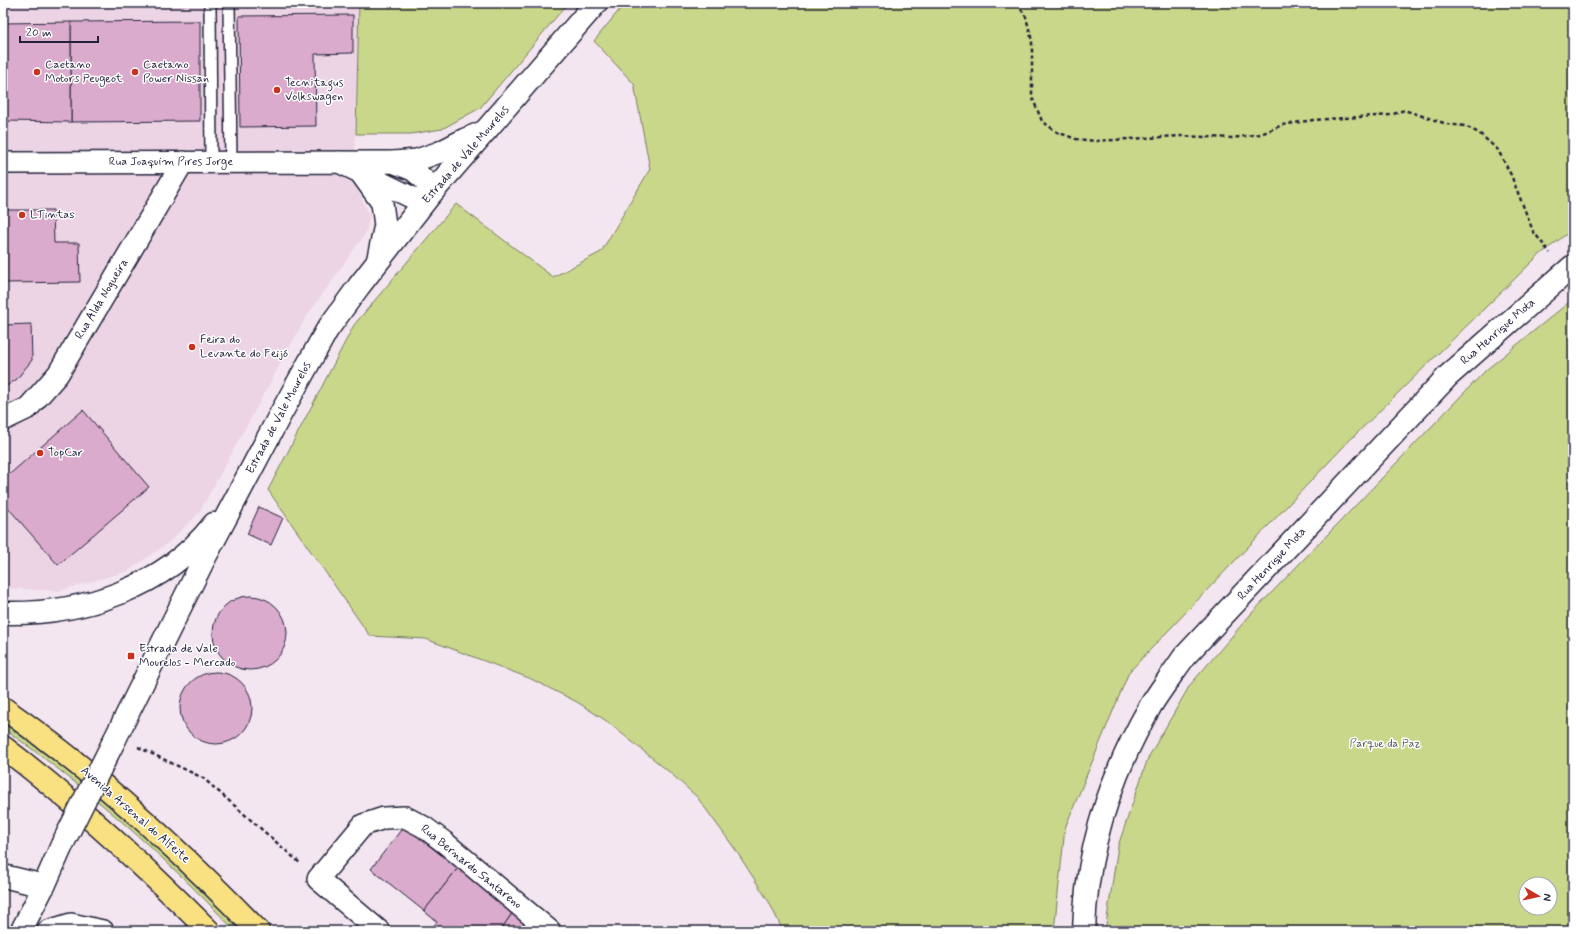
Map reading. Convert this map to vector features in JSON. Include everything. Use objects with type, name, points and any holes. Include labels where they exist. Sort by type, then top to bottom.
[{"type":"main road","name":"Estrada de Vale Mourelos","points":[[44,886],[62,845],[124,742],[255,461],[328,330],[377,262],[430,196],[596,3]]},
{"type":"main road","name":"Rua Henrique Mota","points":[[1084,931],[1085,909],[1094,844],[1107,801],[1124,758],[1151,705],[1184,657],[1448,376],[1573,266]]},
{"type":"main road","points":[[3,613],[50,612],[87,605],[129,589],[150,578],[168,567],[204,537],[224,511],[255,461]]},
{"type":"main road","name":"Avenida Arsenal do Alfeite","points":[[3,708],[66,754],[163,837],[258,931]]},
{"type":"main road","points":[[3,747],[74,805],[153,876],[209,931]]},
{"type":"main road","points":[[3,876],[44,886]]},
{"type":"street","name":"Rua Joaquim Pires Jorge","points":[[3,163],[393,162],[417,160],[440,152],[487,130]]},
{"type":"street","name":"Rua Alda Nogueira","points":[[3,420],[28,408],[58,374],[183,162]]},
{"type":"street","name":"Rua Joaquim Pires Jorge","points":[[339,162],[415,199],[430,196],[426,181],[413,170],[393,162]]},
{"type":"street","name":"Rua Joaquim Pires Jorge","points":[[360,173],[382,203],[385,225],[377,262]]},
{"type":"street","name":"Rua Bernardo Santareno","points":[[318,879],[363,825],[384,818],[405,817],[424,827],[444,842],[550,931]]},
{"type":"street","points":[[318,879],[379,931]]},
{"type":"street","points":[[21,931],[44,886]]},
{"type":"street","points":[[48,931],[71,924],[103,931]]},
{"type":"lane","points":[[210,3],[221,162]]},
{"type":"lane","points":[[221,162],[229,3]]},
{"type":"path","points":[[1017,3],[1026,17],[1032,41],[1032,97],[1042,121],[1056,132],[1076,139],[1096,141],[1179,136],[1232,138],[1261,134],[1282,126],[1312,120],[1391,115],[1404,110],[1447,124],[1465,126],[1479,133],[1498,150],[1511,175],[1533,231],[1547,249]]},
{"type":"path","points":[[124,742],[203,778],[318,879]]},
{"type":"shaded area","points":[[3,3],[359,3],[354,182],[370,216],[365,234],[305,319],[199,513],[168,543],[128,571],[59,591],[3,588]]},
{"type":"green space","points":[[359,3],[568,3],[480,108],[442,129],[411,134],[356,134]]},
{"type":"green space","points":[[625,3],[1573,3],[1573,229],[1537,257],[1349,441],[1129,672],[1065,828],[1054,931],[783,931],[769,902],[735,849],[697,797],[667,770],[605,720],[577,702],[529,678],[426,639],[370,636],[268,490],[354,325],[456,204],[553,277],[601,252],[650,169],[634,84],[594,41]]},
{"type":"green space","name":"Parque da Paz","points":[[1573,299],[1573,931],[1105,931],[1118,846],[1148,758],[1190,685],[1251,614],[1486,370]]},
{"type":"green space","points":[[3,723],[66,770],[128,821],[215,902],[242,931],[235,931],[153,849],[94,798],[3,728]]},
{"type":"building","name":"Tecnitagus Volkswagen","points":[[353,15],[353,53],[315,54],[316,126],[240,127],[239,16]]},
{"type":"building","name":"Caetano Power Nissan","points":[[200,21],[200,121],[71,122],[71,22]]},
{"type":"building","name":"Caetano Motors Peugeot","points":[[71,22],[71,122],[3,121],[3,23]]},
{"type":"building","points":[[3,210],[53,210],[54,243],[79,243],[80,282],[3,283]]},
{"type":"building","points":[[31,324],[32,360],[16,380],[3,388],[3,325]]},
{"type":"building","points":[[83,410],[149,487],[58,565],[3,502],[3,480]]},
{"type":"building","points":[[259,507],[283,518],[271,545],[247,534]]},
{"type":"building","points":[[250,596],[264,599],[276,607],[284,619],[287,633],[284,647],[276,659],[264,667],[250,670],[236,667],[224,659],[216,647],[213,633],[216,619],[224,607],[236,599]]},
{"type":"building","points":[[216,672],[236,678],[246,688],[252,708],[246,728],[236,738],[216,744],[196,738],[186,728],[180,708],[186,688],[196,678]]},
{"type":"building","points":[[404,826],[458,868],[424,911],[371,869]]},
{"type":"building","points":[[458,868],[513,912],[500,931],[429,931],[437,922],[424,911]]},
{"type":"building","points":[[513,912],[535,931],[500,931]]},
{"type":"place","name":"Caetano Motors Peugeot","points":[[37,72]]},
{"type":"place","name":"Caetano Power Nissan","points":[[135,72]]},
{"type":"place","name":"Tecnitagus Volkswagen","points":[[277,90]]},
{"type":"place","name":"LTintas","points":[[22,215]]},
{"type":"place","name":"Feira do Levante do Feijó","points":[[192,347]]},
{"type":"place","name":"TopCar","points":[[40,453]]},
{"type":"place","name":"Estrada de Vale Mourelos - Mercado","points":[[131,656]]}]
